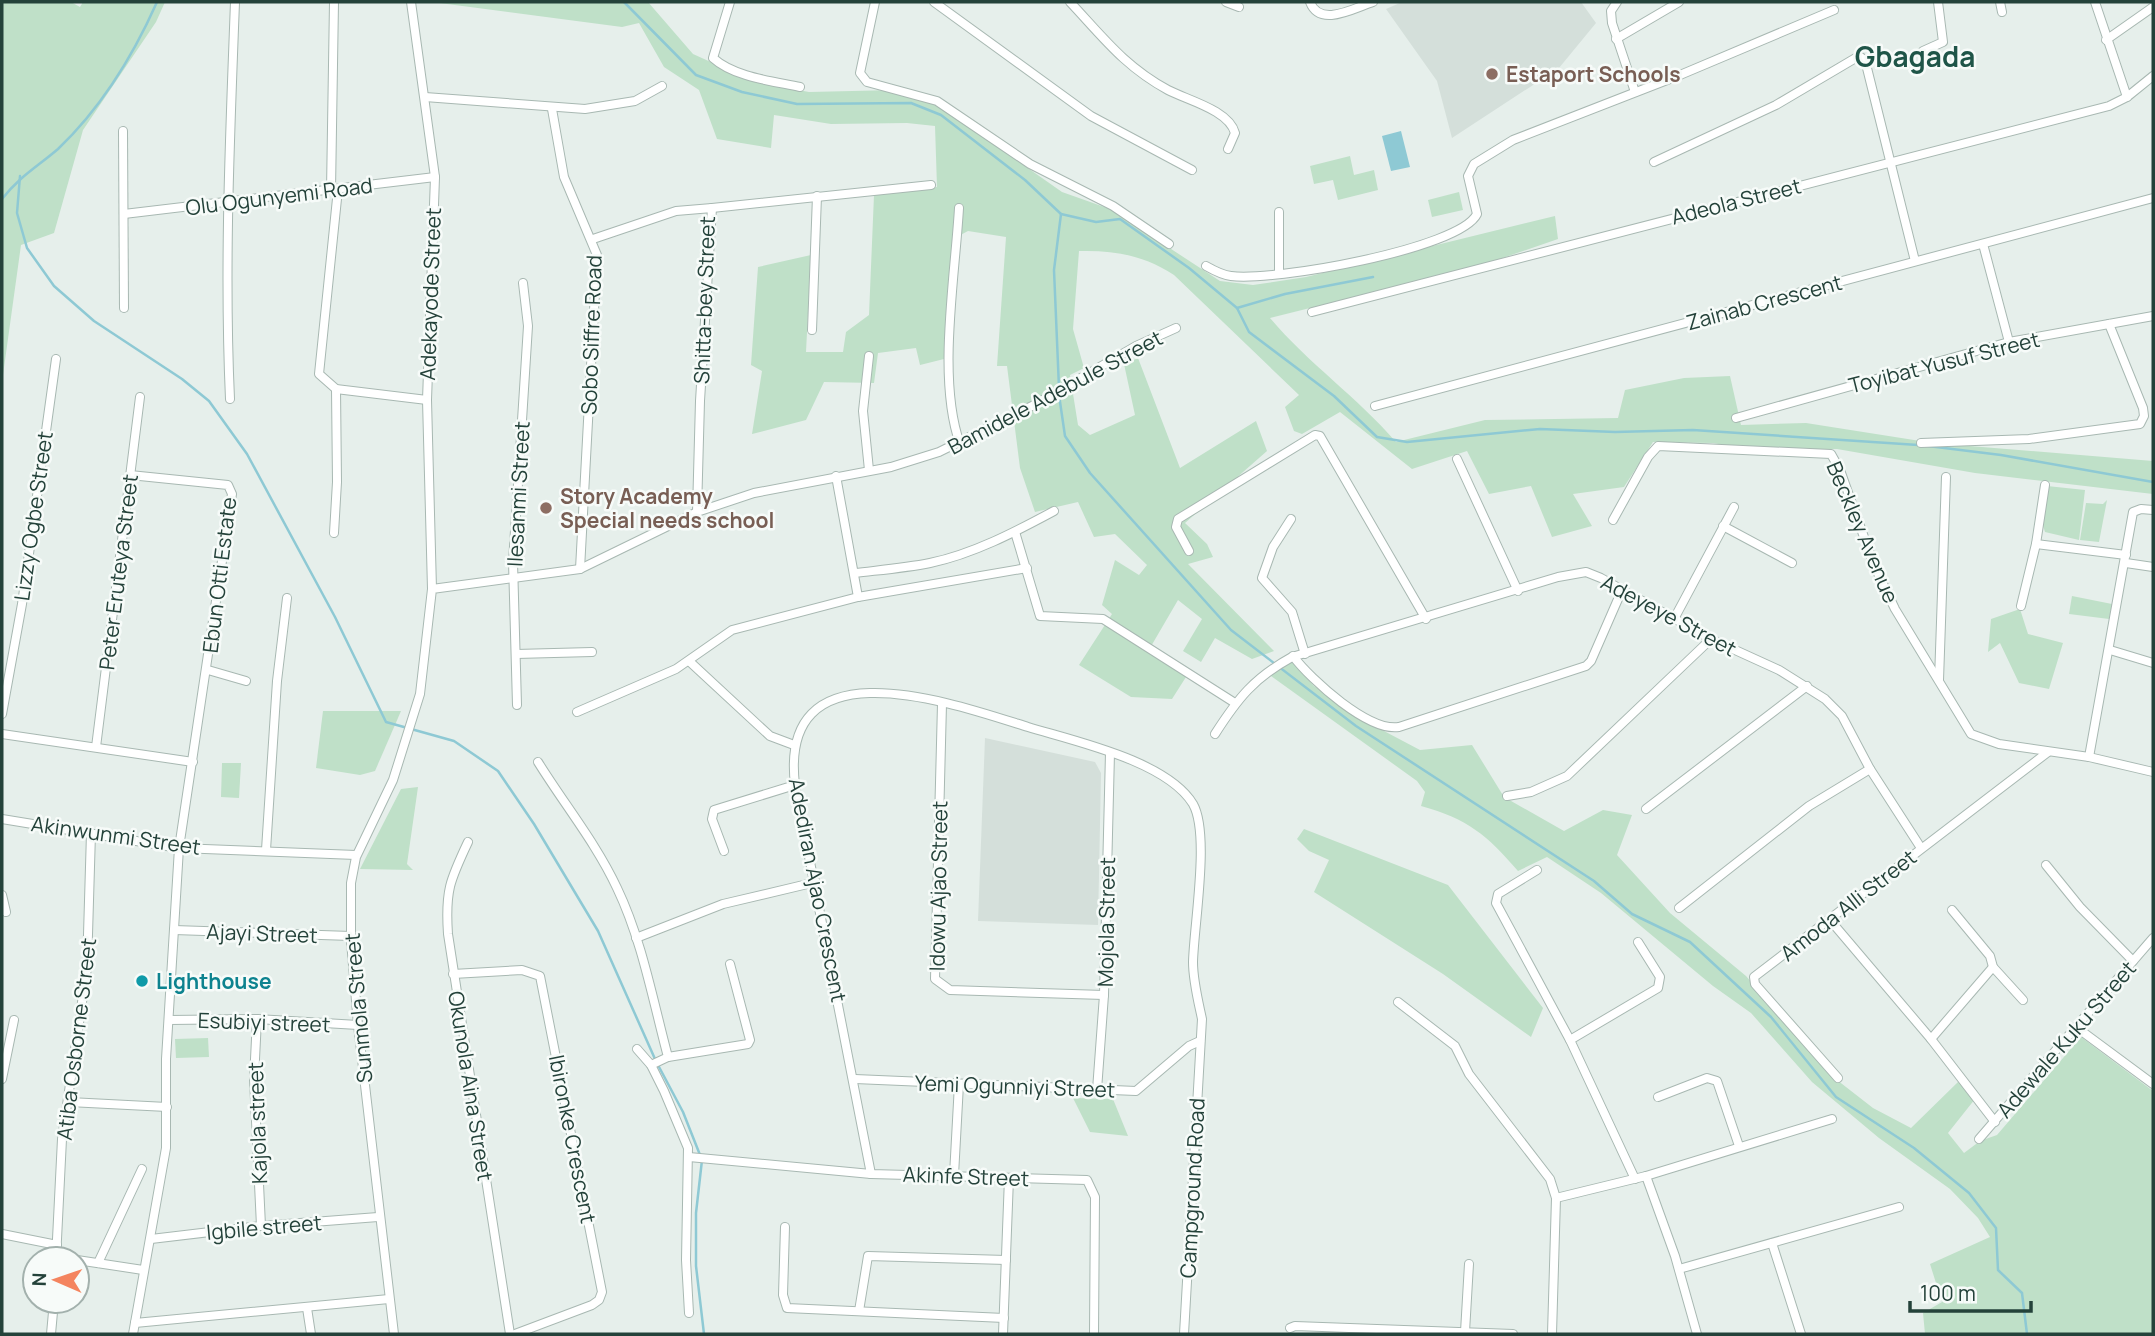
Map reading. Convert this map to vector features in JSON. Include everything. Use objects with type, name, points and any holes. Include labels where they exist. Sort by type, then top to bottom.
[{"type":"street","points":[[230,399],[226,307],[227,204],[235,2]]},
{"type":"street","points":[[334,2],[334,189],[318,368],[327,383],[336,389],[427,400]]},
{"type":"street","name":"Adekayode Street","points":[[411,2],[435,177],[427,400],[432,589]]},
{"type":"street","points":[[730,2],[713,58],[720,64],[756,77],[800,87]]},
{"type":"street","points":[[875,2],[860,73],[867,82],[936,101],[1030,164],[1113,206],[1169,244]]},
{"type":"street","points":[[934,2],[1080,109],[1192,170]]},
{"type":"street","points":[[1070,2],[1121,59],[1165,88],[1228,119],[1235,133],[1228,149]]},
{"type":"street","points":[[1226,2],[1238,7]]},
{"type":"street","points":[[1310,2],[1318,13],[1327,16],[1373,2]]},
{"type":"street","points":[[1616,2],[1611,11],[1616,39],[1635,92]]},
{"type":"street","points":[[1616,39],[1679,2]]},
{"type":"street","points":[[1923,51],[1943,42],[1938,2]]},
{"type":"street","points":[[2000,2],[2002,12]]},
{"type":"street","points":[[2095,2],[2127,97]]},
{"type":"street","points":[[2106,40],[2153,7]]},
{"type":"street","points":[[1206,267],[1229,276],[1279,274],[1361,261],[1406,250],[1468,225],[1477,214],[1468,176],[1474,164],[1513,140],[1834,10]]},
{"type":"street","points":[[1654,162],[1776,105],[1859,56],[1865,60],[1893,162],[1915,261]]},
{"type":"street","name":"Adeola Street","points":[[1312,312],[2109,106],[2127,97],[2153,76]]},
{"type":"street","points":[[425,97],[552,109],[610,108],[635,101],[662,86]]},
{"type":"street","name":"Sobo Siffre Road","points":[[552,109],[564,177],[593,239],[597,255],[580,569]]},
{"type":"street","points":[[123,131],[124,308]]},
{"type":"street","name":"Olu Ogunyemi Road","points":[[124,214],[227,204],[435,177]]},
{"type":"street","points":[[712,208],[931,185]]},
{"type":"street","points":[[812,330],[817,196]]},
{"type":"street","name":"Zainab Crescent","points":[[1375,406],[2153,198]]},
{"type":"street","name":"Shitta-bey Street","points":[[593,239],[676,211],[712,208],[700,401],[697,512]]},
{"type":"street","points":[[959,208],[948,386],[951,420],[960,444]]},
{"type":"street","points":[[1279,212],[1279,274]]},
{"type":"street","points":[[1983,244],[2009,342]]},
{"type":"street","name":"Ilesanmi Street","points":[[517,705],[513,577],[517,459],[528,326],[523,283]]},
{"type":"street","name":"Toyibat Yusuf Street","points":[[1736,418],[2009,342],[2153,316]]},
{"type":"street","points":[[1921,443],[2029,439],[2140,424],[2144,416],[2143,408],[2109,324]]},
{"type":"street","name":"Bamidele Adebule Street","points":[[432,589],[580,569],[697,512],[754,493],[918,460],[960,444],[1136,346],[1175,328]]},
{"type":"street","points":[[869,356],[863,411],[869,470]]},
{"type":"street","name":"Lizzy Ogbe Street","points":[[2,714],[16,639],[56,359]]},
{"type":"street","points":[[334,533],[337,482],[336,389]]},
{"type":"street","name":"Peter Eruteya Street","points":[[96,747],[140,397]]},
{"type":"street","points":[[1189,551],[1176,527],[1178,519],[1290,448],[1315,435],[1320,436],[1426,619]]},
{"type":"street","name":"Beckley Avenue","points":[[1614,520],[1648,457],[1658,446],[1831,454],[1840,470],[1879,576],[1901,619],[1964,725],[1983,741],[2048,752]]},
{"type":"street","points":[[1457,459],[1518,591]]},
{"type":"street","name":"Ebun Otti Estate","points":[[130,475],[228,485],[231,488],[208,670],[179,848],[169,1020],[166,1149],[133,1334]]},
{"type":"street","points":[[836,476],[858,597]]},
{"type":"street","points":[[1939,680],[1946,477]]},
{"type":"street","points":[[2021,606],[2036,544],[2045,485]]},
{"type":"street","points":[[1674,620],[1734,507]]},
{"type":"street","points":[[2089,757],[2133,512],[2141,509],[2153,510]]},
{"type":"street","points":[[855,573],[930,563],[1015,532],[1054,511]]},
{"type":"street","points":[[1291,519],[1273,547],[1262,578],[1292,612],[1305,654]]},
{"type":"street","points":[[1723,526],[1792,563]]},
{"type":"street","points":[[1015,532],[1040,616],[1103,619],[1235,703]]},
{"type":"street","points":[[2036,544],[2126,559],[2153,568]]},
{"type":"street","points":[[577,712],[689,661],[706,645],[732,630],[858,597],[1027,568]]},
{"type":"street","name":"Adeyeye Street","points":[[1215,734],[1235,703],[1260,675],[1293,657],[1586,572],[1710,639],[1779,670],[1807,686],[1842,716],[1870,769],[1921,848]]},
{"type":"street","name":"Sunmola Street","points":[[394,1334],[378,1217],[358,1025],[351,936],[351,883],[356,855],[393,780],[420,694],[432,589]]},
{"type":"street","points":[[1293,657],[1315,681],[1368,720],[1393,728],[1399,727],[1586,666],[1591,661],[1622,590]]},
{"type":"street","points":[[266,850],[276,681],[287,598]]},
{"type":"street","points":[[1507,796],[1531,792],[1567,776],[1710,639]]},
{"type":"street","points":[[2110,650],[2153,663]]},
{"type":"street","points":[[516,654],[592,652]]},
{"type":"street","points":[[689,661],[770,736],[794,745],[798,733],[810,716],[837,698],[885,692],[992,716],[1110,753],[1167,779],[1191,801],[1198,819],[1193,968],[1202,1019],[1200,1041]]},
{"type":"street","points":[[208,670],[246,681]]},
{"type":"street","points":[[1646,809],[1807,686]]},
{"type":"street","name":"Idowu Ajao Street","points":[[942,704],[933,963],[935,979],[950,990],[1104,995]]},
{"type":"street","points":[[2,734],[193,762]]},
{"type":"street","name":"Adediran Ajao Crescent","points":[[794,745],[795,785],[855,1079],[871,1174]]},
{"type":"street","points":[[2048,752],[2089,757],[2153,772]]},
{"type":"street","name":"Amoda Alli Street","points":[[1838,1078],[1753,980],[2048,752]]},
{"type":"street","name":"Mojola Street","points":[[1097,1090],[1104,995],[1110,753]]},
{"type":"street","points":[[538,762],[607,868],[636,938],[667,1057]]},
{"type":"street","points":[[1679,908],[1809,806],[1870,769]]},
{"type":"street","points":[[724,851],[712,819],[714,810],[795,785]]},
{"type":"street","name":"Akinwunmi Street","points":[[2,819],[179,848],[356,855]]},
{"type":"street","name":"Atiba Osborne Street","points":[[57,1245],[62,1139],[86,968],[91,833]]},
{"type":"street","name":"Okunola Aina Street","points":[[468,842],[449,882],[446,899],[453,974],[513,1334]]},
{"type":"street","points":[[2046,865],[2080,908],[2133,961]]},
{"type":"street","points":[[1537,870],[1498,894],[1496,903],[1570,1040],[1635,1179]]},
{"type":"street","points":[[636,938],[723,904],[816,882]]},
{"type":"street","points":[[2,895],[6,912]]},
{"type":"street","points":[[1952,910],[1990,956],[1993,967],[2023,1000]]},
{"type":"street","points":[[1830,920],[1931,1039],[1996,1122]]},
{"type":"street","name":"Ajayi Street","points":[[174,930],[351,936]]},
{"type":"street","name":"Adewale Kuku Street","points":[[1979,1139],[2153,938]]},
{"type":"street","points":[[1570,1040],[1658,988],[1660,977],[1638,942]]},
{"type":"street","points":[[655,1064],[667,1057],[748,1044],[750,1040],[730,964]]},
{"type":"street","points":[[1931,1039],[1993,967]]},
{"type":"street","name":"Ibironke Crescent","points":[[453,974],[522,970],[540,976],[602,1292],[599,1300],[592,1305],[513,1334]]},
{"type":"street","points":[[1398,1002],[1455,1045],[1469,1074],[1550,1179],[1556,1198],[1552,1334]]},
{"type":"street","name":"Esubiyi street","points":[[169,1020],[257,1019],[358,1025]]},
{"type":"street","name":"Kajola street","points":[[257,1019],[254,1079],[261,1226]]},
{"type":"street","points":[[2,1079],[14,1020]]},
{"type":"street","points":[[2076,1027],[2153,1083]]},
{"type":"street","name":"Yemi Ogunniyi Street","points":[[855,1079],[1136,1091],[1189,1046],[1200,1041]]},
{"type":"street","name":"Campground Road","points":[[1184,1334],[1200,1041]]},
{"type":"street","points":[[637,1049],[655,1064],[696,1157],[686,1260],[689,1313]]},
{"type":"street","points":[[1658,1097],[1707,1078],[1717,1082],[1739,1146]]},
{"type":"street","points":[[954,1175],[959,1084]]},
{"type":"street","points":[[69,1102],[167,1107]]},
{"type":"street","points":[[1556,1198],[1646,1176],[1832,1119]]},
{"type":"street","name":"Akinfe Street","points":[[696,1157],[871,1174],[1079,1178],[1090,1183],[1095,1197],[1094,1334]]},
{"type":"street","points":[[98,1262],[142,1168]]},
{"type":"street","points":[[1646,1176],[1679,1269],[1697,1334]]},
{"type":"street","points":[[1003,1334],[1009,1178]]},
{"type":"street","points":[[1679,1269],[1899,1207]]},
{"type":"street","name":"Igbile street","points":[[151,1239],[261,1226],[378,1217]]},
{"type":"street","points":[[785,1227],[783,1295],[787,1308],[1004,1318]]},
{"type":"street","points":[[2,1234],[57,1245]]},
{"type":"street","points":[[1772,1243],[1801,1334]]},
{"type":"street","points":[[859,1311],[868,1256],[1006,1260]]},
{"type":"street","points":[[91,1261],[143,1270]]},
{"type":"street","points":[[1465,1332],[1469,1264]]},
{"type":"street","points":[[135,1323],[389,1299]]},
{"type":"street","points":[[307,1308],[311,1334]]},
{"type":"street","points":[[51,1334],[53,1315]]},
{"type":"street","points":[[1287,1332],[1295,1325],[1513,1334]]},
{"type":"shaded area","name":"Estaport Schools","points":[[1402,2],[1581,2],[1596,23],[1559,68],[1452,138],[1437,81],[1386,9]]},
{"type":"shaded area","points":[[985,738],[1095,762],[1101,773],[1098,925],[978,921]]},
{"type":"green space","points":[[2,2],[71,2],[80,7],[83,2],[165,2],[156,22],[83,130],[54,233],[21,245],[2,382]]},
{"type":"green space","points":[[432,2],[648,2],[693,54],[755,82],[809,92],[895,90],[929,99],[1062,192],[1110,209],[1220,281],[1253,285],[1306,277],[1555,216],[1558,239],[1482,265],[1270,318],[1396,442],[1485,420],[1618,418],[1625,390],[1684,378],[1730,376],[1741,425],[1806,423],[1933,443],[2153,461],[2153,494],[1975,473],[1837,449],[1747,449],[1713,443],[1653,442],[1624,487],[1573,494],[1592,526],[1552,537],[1531,486],[1489,494],[1467,451],[1412,469],[1340,412],[1302,434],[1294,431],[1285,407],[1299,395],[1174,275],[1140,258],[1079,251],[1073,329],[1084,368],[1070,375],[1078,425],[1090,435],[1135,415],[1124,364],[1138,358],[1180,468],[1256,421],[1267,451],[1185,523],[1207,544],[1213,557],[1188,564],[1274,651],[1252,659],[1215,638],[1201,662],[1183,651],[1202,619],[1178,600],[1150,648],[1186,677],[1172,699],[1131,697],[1079,665],[1112,614],[1102,605],[1115,560],[1139,575],[1147,565],[1115,534],[1094,537],[1078,502],[1035,512],[1020,468],[1007,366],[997,366],[1006,237],[968,231],[953,239],[948,358],[920,365],[916,348],[878,353],[874,383],[824,382],[806,420],[752,434],[762,371],[751,365],[758,267],[811,255],[806,352],[843,352],[846,332],[869,315],[874,195],[937,187],[935,126],[907,123],[831,124],[774,115],[771,148],[717,139],[699,90],[664,67],[639,23],[622,27]]},
{"type":"green space","points":[[1350,156],[1354,175],[1374,170],[1378,190],[1338,200],[1333,180],[1314,184],[1310,166]]},
{"type":"green space","points":[[1459,192],[1463,210],[1432,217],[1428,200]]},
{"type":"green space","points":[[2047,486],[2085,490],[2079,540],[2045,532],[2042,522]]},
{"type":"green space","points":[[2107,500],[2099,542],[2080,540],[2086,503],[2103,504]]},
{"type":"green space","points":[[2072,596],[2112,604],[2109,619],[2069,614]]},
{"type":"green space","points":[[2020,609],[2028,634],[2063,643],[2049,689],[2019,683],[2000,643],[1988,652],[1991,619]]},
{"type":"green space","points":[[1293,662],[1314,686],[1365,721],[1420,750],[1472,745],[1504,797],[1564,831],[1603,810],[1632,815],[1617,855],[1670,913],[1746,976],[1837,1080],[1873,1108],[1911,1128],[1958,1082],[1975,1099],[1948,1133],[1964,1153],[1980,1141],[1997,1135],[2081,1037],[2153,1091],[2153,1334],[1925,1334],[1923,1313],[1942,1302],[1930,1264],[1990,1237],[1978,1218],[1950,1189],[1879,1138],[1812,1082],[1751,1013],[1713,986],[1601,893],[1547,857],[1518,871],[1476,830],[1452,817],[1421,806],[1425,792],[1417,781],[1271,676],[1276,669]]},
{"type":"green space","points":[[323,711],[401,711],[375,771],[360,775],[316,768]]},
{"type":"green space","points":[[222,763],[241,763],[239,798],[221,797]]},
{"type":"green space","points":[[418,787],[407,864],[413,870],[360,869],[401,789]]},
{"type":"green space","points":[[1304,829],[1448,885],[1543,1008],[1531,1037],[1443,974],[1314,892],[1329,860],[1309,851],[1297,839]]},
{"type":"green space","points":[[208,1038],[209,1057],[176,1058],[175,1039]]},
{"type":"green space","points":[[1073,1098],[1113,1099],[1128,1136],[1090,1132]]},
{"type":"water","points":[[1401,131],[1410,167],[1391,171],[1382,136]]},
{"type":"waterway","points":[[2,199],[22,178],[58,149],[102,99],[137,42],[157,2]]},
{"type":"waterway","points":[[624,2],[696,75],[742,92],[797,104],[911,103],[941,115],[1025,180],[1061,214],[1096,222],[1120,219],[1189,268],[1237,308],[1249,332],[1334,396],[1377,437],[1407,442],[1540,429],[1615,432],[1693,430],[1918,445]]},
{"type":"waterway","points":[[20,176],[17,213],[27,248],[54,286],[94,321],[182,379],[209,401],[247,454],[335,617],[386,722],[454,741],[498,771],[534,824],[598,931],[655,1059]]},
{"type":"waterway","points":[[1059,388],[1054,270],[1061,214]]},
{"type":"waterway","points":[[1237,308],[1285,294],[1373,277]]},
{"type":"waterway","points":[[1059,395],[1065,436],[1090,473],[1231,630],[1356,726],[1594,881],[1632,914],[1690,942],[1771,1017],[1836,1097],[1914,1148],[1969,1193],[1996,1228],[1998,1270],[2022,1293],[2027,1334]]},
{"type":"waterway","points":[[1928,446],[2001,455],[2153,482]]},
{"type":"waterway","points":[[658,1065],[683,1112],[702,1160],[696,1213],[696,1266],[704,1334]]},
{"type":"place","name":"Estaport Schools","points":[[1492,74]]},
{"type":"place","name":"Story Academy Special needs school","points":[[546,508]]},
{"type":"place","name":"Lighthouse","points":[[142,981]]},
{"type":"district","name":"Gbagada","points":[[1915,56]]}]
